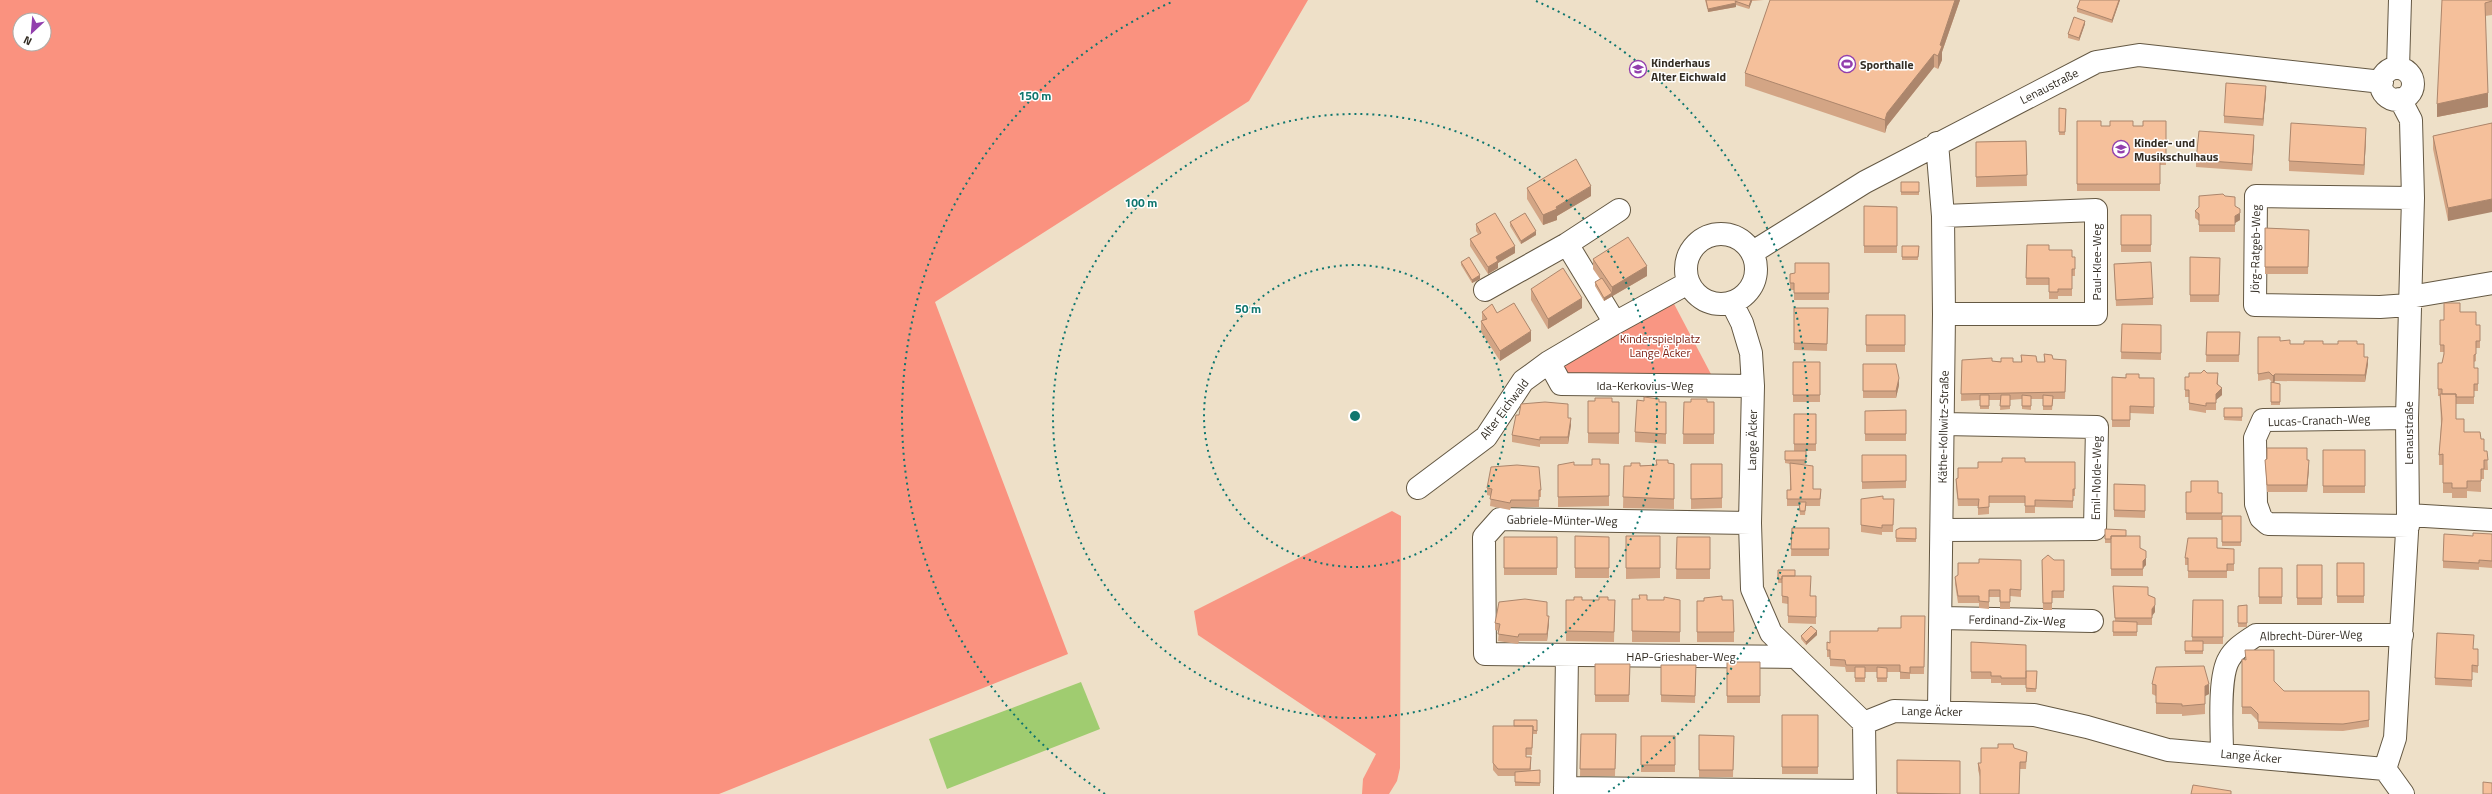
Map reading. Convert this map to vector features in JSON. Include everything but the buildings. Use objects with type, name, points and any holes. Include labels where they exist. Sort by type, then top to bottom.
[{"type":"street","points":[[2398,68],[2400,0]]},
{"type":"street","name":"Lenaustraße","points":[[1753,252],[1847,192],[1937,143],[2096,62],[2139,55],[2382,82],[2387,95],[2400,99],[2411,120],[2413,198],[2407,418],[2408,521],[2395,738],[2385,769]]},
{"type":"street","points":[[2382,82],[2389,70],[2398,68],[2407,71],[2413,80],[2412,90],[2400,99]]},
{"type":"street","name":"Käthe-Kollwitz-Straße","points":[[1937,143],[1943,216],[1944,314],[1944,424],[1939,711]]},
{"type":"street","name":"Jörg-Ratgeb-Weg","points":[[2410,301],[2380,307],[2255,305],[2256,196],[2413,198]]},
{"type":"street","points":[[1485,290],[1567,244],[1620,210]]},
{"type":"street","name":"Paul-Klee-Weg","points":[[1943,216],[2096,210],[2096,314],[1944,314]]},
{"type":"street","points":[[1712,234],[1728,234],[1742,240],[1753,252],[1757,269],[1752,286],[1744,296],[1732,303],[1722,305],[1702,299],[1688,283],[1686,274],[1688,256],[1692,248],[1712,234]]},
{"type":"street","points":[[1567,244],[1615,323]]},
{"type":"street","name":"Alter Eichwald","points":[[1418,488],[1486,438],[1523,381],[1549,362],[1615,323],[1688,283]]},
{"type":"street","points":[[2410,301],[2492,283]]},
{"type":"street","name":"Lange Äcker","points":[[1732,303],[1742,323],[1751,353],[1753,386],[1750,523],[1752,589],[1771,633],[1864,723],[1894,711],[1939,711],[2034,715],[2087,727],[2168,750],[2385,769]]},
{"type":"street","name":"Ida-Kerkovius-Weg","points":[[1549,362],[1561,384],[1753,386]]},
{"type":"street","name":"Lucas-Cranach-Weg","points":[[2407,418],[2263,420],[2255,438],[2256,504],[2260,518],[2268,524],[2408,521]]},
{"type":"street","name":"Emil-Nolde-Weg","points":[[1942,530],[2095,529],[2097,434],[2097,427],[1944,424]]},
{"type":"street","name":"Gabriele-Münter-Weg","points":[[1567,656],[1485,654],[1484,537],[1500,519],[1750,523]]},
{"type":"street","points":[[2408,521],[2492,520]]},
{"type":"street","name":"Ferdinand-Zix-Weg","points":[[1941,618],[2092,621]]},
{"type":"street","name":"Albrecht-Dürer-Weg","points":[[2222,754],[2223,674],[2228,659],[2237,648],[2256,635],[2402,634]]},
{"type":"street","points":[[1567,656],[1565,791],[1865,792],[1864,723]]},
{"type":"street","name":"HAP-Grieshaber-Weg","points":[[1567,656],[1796,657]]},
{"type":"street","points":[[2385,769],[2403,794]]},
{"type":"green space","name":"Kinderspielplatz Lange Äcker","points":[[1672,300],[1712,376],[1564,377],[1561,367]]},
{"type":"green space","points":[[1392,511],[1401,516],[1400,768],[1397,781],[1389,794],[1362,794],[1363,779],[1376,754],[1198,635],[1194,611]]},
{"type":"shaded area","points":[[0,0],[1308,0],[1249,101],[935,302],[1068,654],[719,794],[0,794]]},
{"type":"shaded area","points":[[1081,682],[1100,729],[947,789],[929,739]]},
{"type":"place","name":"Sporthalle","points":[[1847,64]]},
{"type":"place","name":"Kinderhaus Alter Eichwald","points":[[1638,69]]},
{"type":"place","name":"Kinder- und Musikschulhaus","points":[[2121,149]]}]
